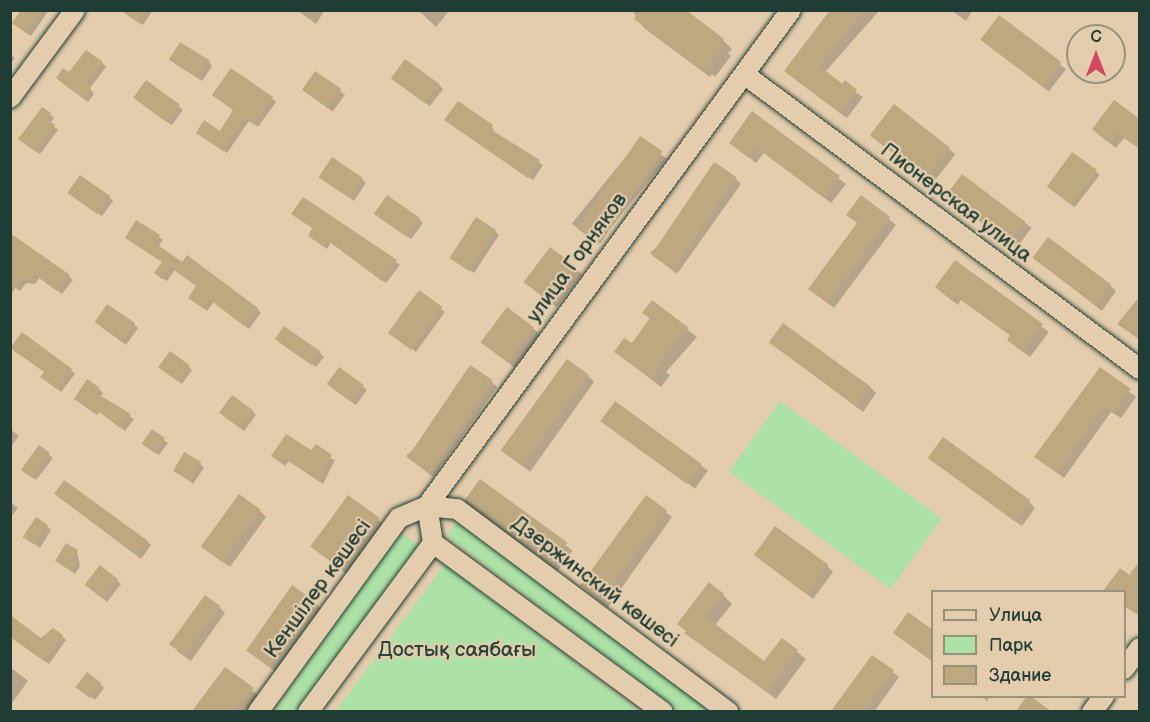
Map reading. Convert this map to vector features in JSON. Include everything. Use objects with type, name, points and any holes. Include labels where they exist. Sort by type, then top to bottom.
[{"type":"street","points":[[10,98],[75,10]]},
{"type":"street","name":"улица Горняков","points":[[427,506],[792,10]]},
{"type":"street","name":"Пионерская улица","points":[[744,74],[1140,369]]},
{"type":"street","points":[[427,506],[433,543],[663,711]]},
{"type":"street","name":"Кеншілер көшесі","points":[[258,711],[399,518],[427,506]]},
{"type":"street","name":"Дзержинский көшесі","points":[[427,506],[457,509],[728,711]]},
{"type":"street","points":[[308,711],[433,543]]},
{"type":"street","points":[[1126,668],[1140,648]]},
{"type":"street","points":[[1092,711],[1102,698]]},
{"type":"green space","points":[[780,401],[942,519],[891,589],[729,471]]},
{"type":"green space","points":[[459,519],[713,710],[680,712],[446,536]]},
{"type":"green space","points":[[400,532],[420,546],[303,712],[274,712]]},
{"type":"green space","name":"Достық саябағы","points":[[445,564],[639,711],[335,712]]},
{"type":"building","points":[[21,10],[43,10],[26,33],[12,23]]},
{"type":"building","points":[[120,10],[147,10],[139,23]]},
{"type":"building","points":[[640,10],[686,10],[724,39],[720,43],[724,46],[706,69],[703,67],[701,70],[634,19]]},
{"type":"building","points":[[830,10],[864,10],[820,66],[842,84],[845,80],[857,90],[840,113],[784,71]]},
{"type":"building","points":[[999,15],[1061,62],[1043,87],[980,40]]},
{"type":"building","points":[[180,42],[211,61],[199,79],[169,60]]},
{"type":"building","points":[[86,50],[103,62],[87,83],[91,89],[84,99],[56,78],[63,68],[69,72]]},
{"type":"building","points":[[405,59],[440,84],[426,104],[391,78]]},
{"type":"building","points":[[231,68],[273,97],[254,124],[244,118],[223,151],[196,133],[204,120],[220,131],[233,110],[212,95]]},
{"type":"building","points":[[315,71],[342,89],[329,108],[302,90]]},
{"type":"building","points":[[146,80],[180,105],[167,122],[133,98]]},
{"type":"building","points":[[1114,100],[1140,119],[1140,149],[1117,133],[1109,143],[1092,129]]},
{"type":"building","points":[[458,101],[493,125],[490,129],[540,160],[528,178],[444,120]]},
{"type":"building","points":[[894,104],[950,148],[926,178],[870,135]]},
{"type":"building","points":[[42,107],[51,113],[47,119],[55,125],[36,152],[18,139]]},
{"type":"building","points":[[752,111],[840,176],[824,198],[757,148],[749,158],[729,143]]},
{"type":"building","points":[[640,136],[662,151],[600,244],[577,229]]},
{"type":"building","points":[[1072,152],[1097,170],[1072,205],[1047,187]]},
{"type":"building","points":[[332,157],[363,178],[349,198],[319,177]]},
{"type":"building","points":[[714,162],[736,177],[674,270],[651,255]]},
{"type":"building","points":[[962,174],[1025,222],[1009,242],[946,195]]},
{"type":"building","points":[[80,175],[110,196],[98,214],[67,193]]},
{"type":"building","points":[[387,195],[420,218],[407,237],[374,214]]},
{"type":"building","points":[[861,195],[890,217],[827,303],[808,289],[857,223],[846,215]]},
{"type":"building","points":[[303,197],[397,260],[382,281],[327,240],[323,246],[308,236],[312,228],[291,214]]},
{"type":"building","points":[[476,217],[496,230],[469,271],[449,258]]},
{"type":"building","points":[[136,220],[160,235],[155,243],[182,262],[187,255],[258,308],[244,326],[209,299],[203,308],[188,298],[196,286],[170,267],[162,279],[154,273],[162,262],[125,238]]},
{"type":"building","points":[[10,233],[70,275],[57,291],[35,275],[31,281],[22,280],[10,295]]},
{"type":"building","points":[[1048,237],[1111,285],[1095,305],[1032,258]]},
{"type":"building","points":[[550,247],[577,267],[551,303],[524,282]]},
{"type":"building","points":[[955,260],[1043,324],[1023,352],[1007,340],[1010,335],[955,295],[951,300],[935,287]]},
{"type":"building","points":[[419,290],[442,307],[411,350],[388,333]]},
{"type":"building","points":[[1140,296],[1140,340],[1117,324]]},
{"type":"building","points":[[652,300],[689,328],[658,363],[662,366],[652,379],[614,352],[624,338],[632,343],[650,318],[642,313]]},
{"type":"building","points":[[107,304],[135,323],[123,341],[95,322]]},
{"type":"building","points":[[507,307],[534,327],[508,363],[481,342]]},
{"type":"building","points":[[783,323],[870,386],[856,406],[769,342]]},
{"type":"building","points":[[284,326],[321,352],[312,365],[275,339]]},
{"type":"building","points":[[22,332],[72,369],[57,389],[40,377],[44,372],[10,348]]},
{"type":"building","points":[[170,351],[189,365],[178,381],[158,367]]},
{"type":"building","points":[[567,359],[589,375],[522,466],[501,450]]},
{"type":"building","points":[[470,365],[492,380],[430,473],[407,458]]},
{"type":"building","points":[[339,367],[364,385],[352,402],[327,384]]},
{"type":"building","points":[[1100,367],[1131,389],[1114,413],[1104,407],[1057,473],[1034,457]]},
{"type":"building","points":[[87,379],[100,388],[96,393],[131,414],[120,428],[95,409],[93,412],[74,399]]},
{"type":"building","points":[[232,395],[253,410],[240,428],[219,413]]},
{"type":"building","points":[[615,401],[702,464],[687,484],[600,421]]},
{"type":"building","points":[[152,429],[165,438],[155,453],[142,444]]},
{"type":"building","points":[[286,434],[311,450],[316,444],[332,455],[319,481],[284,458],[281,463],[271,456]]},
{"type":"building","points":[[943,437],[1030,500],[1015,522],[928,458]]},
{"type":"building","points":[[39,445],[50,453],[32,478],[21,470]]},
{"type":"building","points":[[184,452],[201,462],[190,481],[173,471]]},
{"type":"building","points":[[480,479],[567,542],[552,564],[465,500]]},
{"type":"building","points":[[64,480],[147,541],[137,554],[54,494]]},
{"type":"building","points":[[239,494],[261,510],[223,562],[201,547]]},
{"type":"building","points":[[348,495],[380,518],[342,570],[310,547]]},
{"type":"building","points":[[646,495],[667,510],[601,601],[580,586]]},
{"type":"building","points":[[36,517],[48,525],[34,545],[23,537]]},
{"type":"building","points":[[775,526],[828,565],[807,594],[754,555]]},
{"type":"building","points":[[66,543],[78,550],[73,558],[77,561],[71,571],[55,561]]},
{"type":"building","points":[[1140,561],[1140,616],[1126,606],[1126,590],[1104,590],[1120,568],[1129,575]]},
{"type":"building","points":[[100,565],[118,579],[103,599],[85,585]]},
{"type":"building","points":[[709,582],[724,594],[706,617],[764,661],[782,638],[798,650],[767,692],[684,633],[686,631],[677,624]]},
{"type":"building","points":[[292,585],[316,602],[270,667],[246,651]]},
{"type":"building","points":[[205,595],[220,606],[185,656],[169,644]]},
{"type":"building","points":[[908,612],[931,629],[931,661],[893,633]]},
{"type":"building","points":[[10,615],[41,638],[53,628],[63,635],[44,661],[10,637]]},
{"type":"building","points":[[872,655],[894,670],[864,711],[831,711]]},
{"type":"building","points":[[225,667],[254,688],[232,711],[192,711]]},
{"type":"building","points":[[87,672],[101,683],[89,698],[75,687]]},
{"type":"building","points":[[1026,698],[1033,698],[1051,711],[1016,711]]}]
